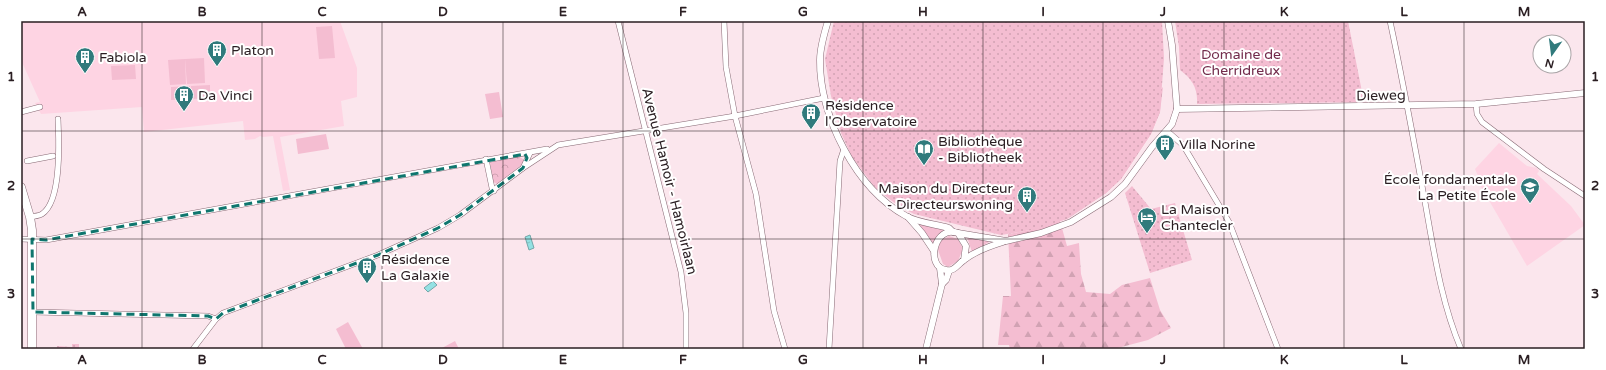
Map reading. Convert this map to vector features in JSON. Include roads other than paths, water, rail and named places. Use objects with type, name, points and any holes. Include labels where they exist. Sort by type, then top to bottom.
[{"type":"main road","points":[[21,187],[30,217],[32,239],[32,349]]},
{"type":"street","name":"Avenue Hamoir - Hamoirlaan","points":[[618,21],[681,272],[686,313],[686,349]]},
{"type":"street","points":[[724,21],[726,67],[735,116],[756,194],[774,311],[785,349]]},
{"type":"street","points":[[828,21],[820,60],[824,98],[833,125],[844,149],[861,176],[878,194],[908,217],[922,233],[934,251]]},
{"type":"street","points":[[942,284],[946,280],[950,271],[964,260],[988,246],[1059,228],[1111,197],[1127,181],[1152,147],[1172,124],[1177,109],[1168,21]]},
{"type":"street","points":[[1390,21],[1408,106],[1437,272],[1450,324],[1461,349]]},
{"type":"street","name":"Dieweg","points":[[1177,109],[1476,104],[1585,93]]},
{"type":"street","points":[[193,349],[216,319],[223,313],[378,254],[431,231],[460,215],[494,191],[522,168],[558,145],[735,116],[824,98]]},
{"type":"street","points":[[1476,104],[1477,114],[1482,122],[1544,169],[1585,196]]},
{"type":"street","points":[[21,112],[40,107]]},
{"type":"street","points":[[30,217],[42,214],[51,204],[55,192],[58,119]]},
{"type":"street","points":[[1167,131],[1183,145],[1229,222],[1278,349]]},
{"type":"street","points":[[21,239],[46,240],[486,159],[528,155],[550,149]]},
{"type":"street","points":[[828,349],[840,161],[844,149]]},
{"type":"street","points":[[528,155],[528,165]]},
{"type":"street","points":[[522,168],[528,155]]},
{"type":"street","points":[[27,161],[53,156]]},
{"type":"street","points":[[486,159],[492,188],[494,191]]},
{"type":"street","points":[[908,217],[949,228],[956,232],[1006,241]]},
{"type":"street","points":[[926,349],[942,284],[940,268],[935,259],[934,251],[941,236],[956,232]]},
{"type":"street","points":[[956,232],[966,246],[964,260]]},
{"type":"street","points":[[940,268],[950,271]]},
{"type":"street","points":[[33,312],[208,316],[216,319]]},
{"type":"water","points":[[530,235],[534,248],[529,250],[525,237]]},
{"type":"water","points":[[433,281],[437,285],[428,292],[424,288]]},
{"type":"place","name":"Platon","points":[[217,67]]},
{"type":"place","name":"Fabiola","points":[[85,74]]},
{"type":"place","name":"Da Vinci","points":[[184,112]]},
{"type":"place","name":"Résidence l'Observatoire","points":[[811,130]]},
{"type":"place","name":"Villa Norine","points":[[1165,161]]},
{"type":"place","name":"Bibliothèque - Bibliotheek","points":[[924,166]]},
{"type":"place","name":"École fondamentale La Petite École","points":[[1530,204]]},
{"type":"place","name":"Maison du Directeur - Directeurswoning","points":[[1027,213]]},
{"type":"place","name":"La Maison Chantecler","points":[[1147,234]]},
{"type":"place","name":"Résidence La Galaxie","points":[[367,284]]},
{"type":"park label","name":"Domaine de Cherridreux","points":[[1241,62]]}]
